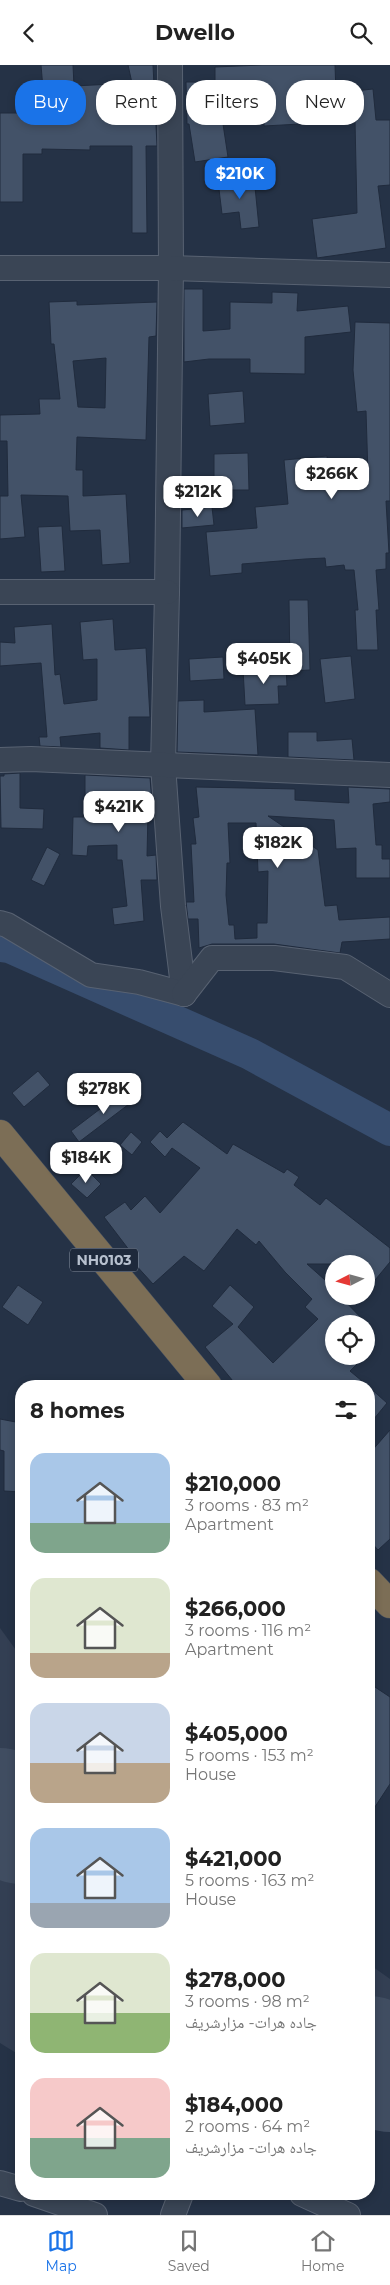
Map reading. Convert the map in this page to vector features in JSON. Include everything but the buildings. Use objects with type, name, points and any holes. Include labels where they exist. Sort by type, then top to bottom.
[{"type":"highway","name":"NH0103","points":[[0,1134],[203,1380]]},
{"type":"highway","points":[[375,1588],[390,1604]]},
{"type":"street","points":[[170,65],[171,268],[168,593],[163,765],[173,906],[184,994]]},
{"type":"street","points":[[0,268],[171,268],[390,275]]},
{"type":"street","points":[[0,592],[168,593]]},
{"type":"street","points":[[0,760],[31,759],[390,775]]},
{"type":"street","points":[[0,923],[7,925],[92,975],[139,982],[184,994]]},
{"type":"street","points":[[184,994],[212,958],[274,958],[345,967],[390,995]]},
{"type":"street","points":[[0,2183],[15,2187]]},
{"type":"street","points":[[51,2200],[95,2215]]},
{"type":"street","points":[[173,2215],[179,2200]]},
{"type":"street","points":[[315,2200],[348,2215]]},
{"type":"shaded area","points":[[0,1628],[15,1649],[15,2052],[0,2043]]},
{"type":"shaded area","points":[[375,1968],[390,1979],[390,2126],[375,2115]]},
{"type":"waterway","points":[[0,946],[9,947],[250,1054],[390,1130]]},
{"type":"runway","points":[[0,1809],[15,1819]]},
{"type":"runway","points":[[375,2061],[390,2071]]}]
